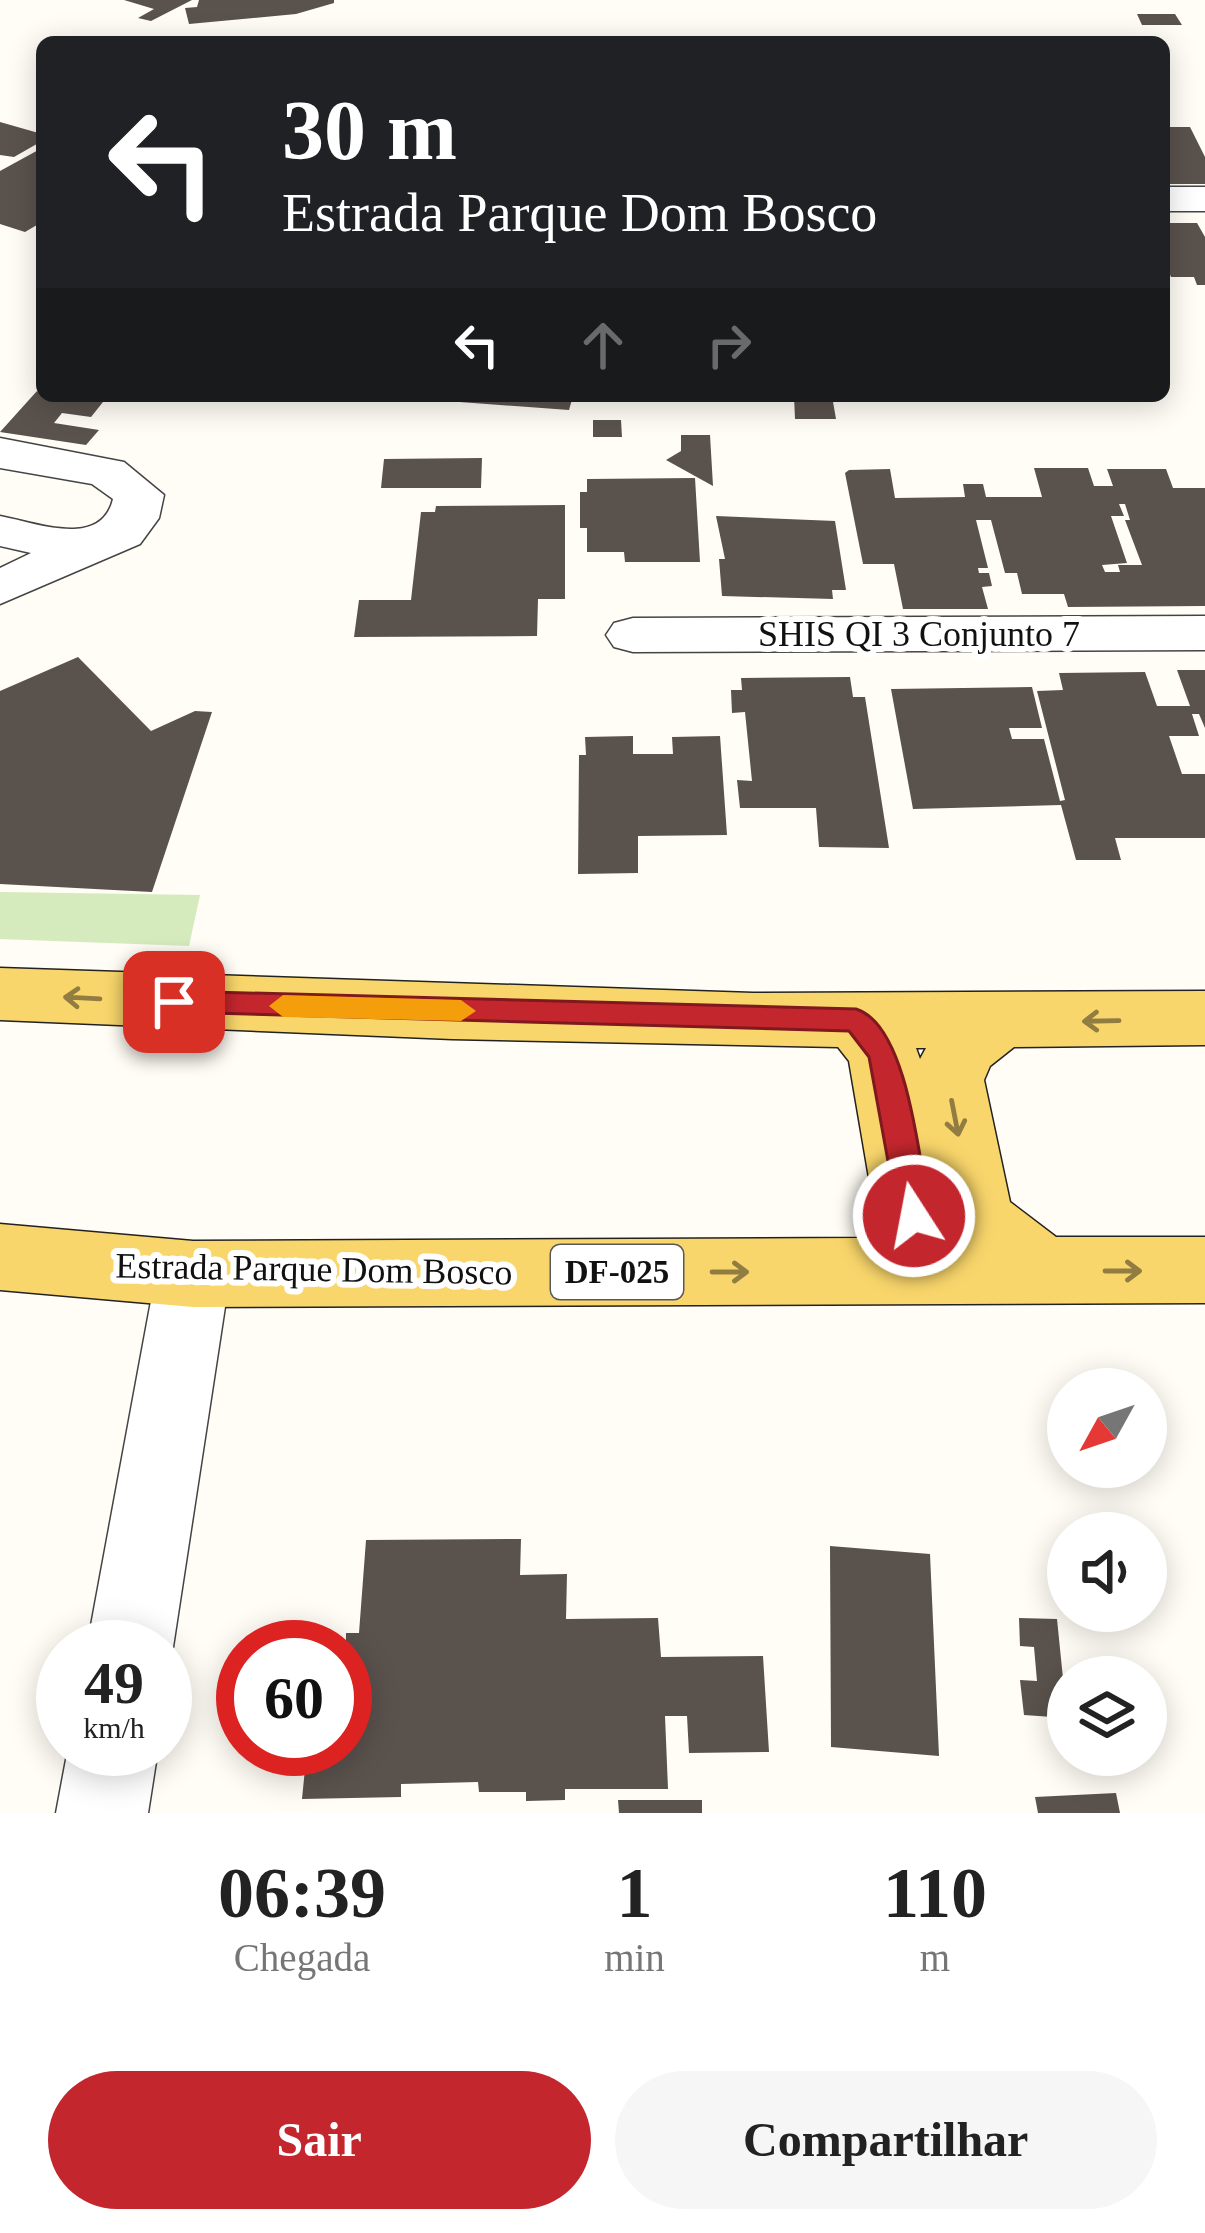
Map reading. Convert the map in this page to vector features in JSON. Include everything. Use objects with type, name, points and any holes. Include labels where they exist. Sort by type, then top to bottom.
[{"type":"main road","points":[[0,994],[261,1006],[997,1023],[1205,1018]]},
{"type":"main road","points":[[856,1020],[883,1053],[914,1216],[883,1271]]},
{"type":"main road","points":[[997,1023],[967,1042],[951,1065],[948,1081],[973,1208],[983,1225],[1042,1271]]},
{"type":"main road","name":"Estrada Parque Dom Bosco","points":[[0,1257],[193,1274],[1205,1270]]},
{"type":"street","points":[[1170,199],[1205,199]]},
{"type":"street","points":[[0,453],[107,472],[139,495],[138,513],[124,532],[0,588]]},
{"type":"street","points":[[0,531],[85,546]]},
{"type":"street","name":"SHIS QI 3 Conjunto 7","points":[[633,635],[1205,633]]},
{"type":"street","points":[[135,1620],[193,1274]]},
{"type":"street","points":[[102,1813],[108,1776]]},
{"type":"green space","points":[[0,892],[200,895],[189,946],[0,939]]},
{"type":"building","points":[[124,0],[192,0],[151,21],[138,18],[154,9]]},
{"type":"building","points":[[199,0],[334,3],[296,14],[189,24],[185,8],[197,7]]},
{"type":"building","points":[[1137,14],[1175,14],[1182,25],[1142,25]]},
{"type":"building","points":[[0,122],[36,132],[36,144],[14,157],[0,155]]},
{"type":"building","points":[[1170,127],[1190,127],[1205,157],[1205,184],[1170,184]]},
{"type":"building","points":[[36,151],[36,226],[25,232],[0,224],[0,171]]},
{"type":"building","points":[[1170,223],[1197,223],[1205,237],[1205,285],[1197,285],[1194,277],[1171,277]]},
{"type":"building","points":[[36,392],[36,402],[103,402],[91,417],[62,413],[54,423],[99,430],[86,445],[0,432]]},
{"type":"building","points":[[460,402],[571,402],[569,410]]},
{"type":"building","points":[[794,402],[833,402],[836,419],[795,419]]},
{"type":"building","points":[[593,420],[621,420],[622,437],[593,437]]},
{"type":"building","points":[[681,435],[710,435],[713,486],[666,460],[681,451]]},
{"type":"building","points":[[482,458],[481,488],[381,488],[384,459]]},
{"type":"building","points":[[1034,468],[1088,468],[1094,486],[1113,486],[1107,469],[1166,469],[1173,488],[1205,488],[1205,606],[1068,607],[1064,594],[1022,594],[1017,573],[1005,573],[991,520],[976,520],[988,568],[978,568],[979,573],[989,573],[992,586],[982,587],[988,609],[903,609],[894,564],[863,564],[845,473],[890,469],[895,498],[965,497],[963,484],[983,484],[986,497],[1042,497]],"holes":[[[1119,504],[1125,504],[1130,520],[1125,520],[1142,565],[1118,565],[1120,572],[1105,572],[1102,565],[1127,563],[1111,516],[1124,516]]]},
{"type":"building","points":[[695,478],[700,562],[625,562],[624,552],[587,552],[587,528],[580,528],[580,492],[587,492],[587,479]]},
{"type":"building","points":[[565,505],[565,599],[538,599],[537,636],[354,637],[359,600],[411,600],[421,512],[435,512],[436,506]]},
{"type":"building","points":[[716,516],[835,521],[846,590],[832,590],[833,599],[722,596],[719,559],[725,559]]},
{"type":"building","points":[[78,657],[151,731],[195,711],[212,712],[152,892],[0,884],[0,691]]},
{"type":"building","points":[[1177,670],[1205,670],[1205,728],[1199,714],[1192,714],[1199,736],[1169,736],[1182,774],[1205,774],[1205,838],[1115,838],[1121,860],[1076,860],[1061,805],[913,809],[891,689],[1032,687],[1042,728],[1009,728],[1012,739],[1044,739],[1060,801],[1065,800],[1037,691],[1063,690],[1059,673],[1145,672],[1157,706],[1190,706]]},
{"type":"building","points":[[850,677],[853,697],[865,697],[889,848],[819,847],[816,808],[740,808],[737,780],[752,781],[745,712],[732,713],[731,690],[742,690],[741,678]]},
{"type":"building","points":[[633,736],[633,754],[673,754],[672,737],[720,736],[727,835],[638,836],[638,873],[578,874],[579,755],[586,755],[585,737]]},
{"type":"building","points":[[521,1539],[520,1575],[567,1574],[566,1619],[658,1618],[661,1657],[763,1656],[769,1752],[689,1753],[687,1716],[665,1716],[668,1789],[565,1789],[565,1800],[526,1801],[526,1792],[479,1792],[478,1782],[401,1784],[401,1797],[302,1799],[304,1776],[372,1776],[372,1620],[360,1620],[366,1540]]},
{"type":"building","points":[[830,1546],[930,1554],[939,1756],[831,1747]]},
{"type":"building","points":[[1019,1618],[1047,1619],[1047,1632],[1058,1632],[1061,1656],[1047,1656],[1047,1717],[1024,1715],[1020,1680],[1037,1681],[1034,1647],[1020,1646]]},
{"type":"building","points":[[1116,1793],[1120,1813],[1038,1813],[1035,1797]]},
{"type":"building","points":[[618,1800],[702,1800],[702,1813],[619,1813]]},
{"type":"slow traffic","points":[[283,1006],[461,1011]]},
{"type":"route","points":[[174,1002],[856,1020],[883,1053],[914,1216]]}]
